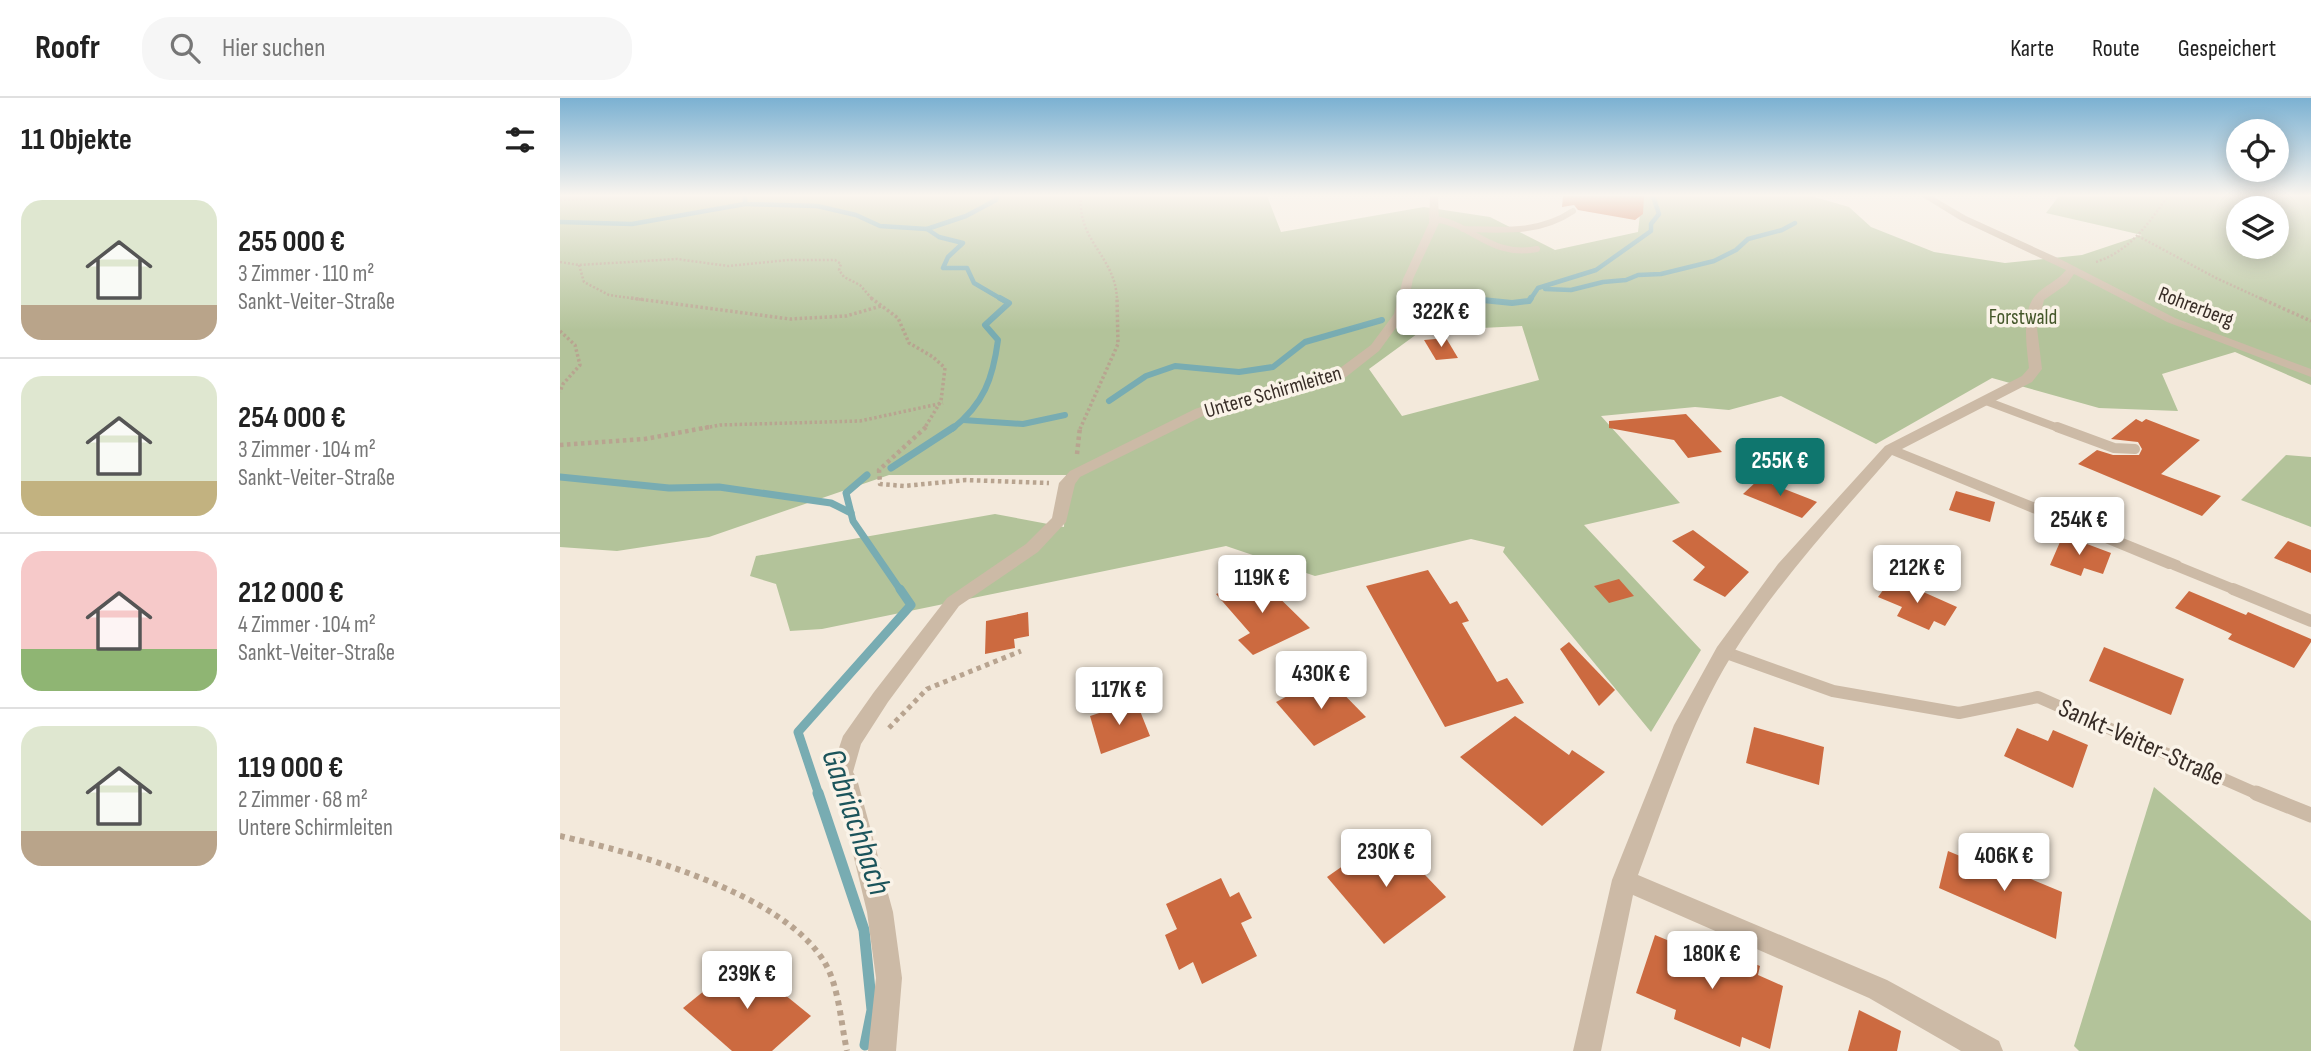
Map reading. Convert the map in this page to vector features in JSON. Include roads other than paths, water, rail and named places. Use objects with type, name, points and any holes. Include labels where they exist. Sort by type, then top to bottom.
[{"type":"street","name":"Untere Schirmleiten","points":[[882,1051],[889,978],[880,912],[846,779],[841,775],[851,741],[953,602],[1032,548],[1060,519],[1071,479],[1200,412],[1351,369],[1375,348],[1400,314],[1408,279],[1425,240]]},
{"type":"street","name":"Rohrerberg","points":[[2011,240],[2171,320],[2311,373]]},
{"type":"street","points":[[1587,1051],[1624,880],[1684,725],[1724,652],[1784,568],[1890,449],[2027,379],[2036,369],[2031,328],[2039,298],[2063,282],[2071,269]]},
{"type":"street","points":[[1890,449],[2174,565]]},
{"type":"street","points":[[1624,880],[1878,989],[1989,1051]]},
{"type":"lane","points":[[1485,240],[1529,251],[1537,249]]},
{"type":"lane","points":[[1986,401],[2114,448],[2135,449]]},
{"type":"lane","points":[[2174,565],[2311,621]]},
{"type":"lane","name":"Sankt-Veiter-Straße","points":[[1724,652],[1833,691],[1959,713],[2038,698],[2284,806],[2311,815]]},
{"type":"waterway","name":"Gabriachbach","points":[[953,240],[963,243],[948,257],[943,268],[967,268],[974,283],[1003,300]]},
{"type":"waterway","points":[[1530,300],[1538,288],[1596,270],[1638,240]]},
{"type":"waterway","points":[[1545,289],[1571,290],[1603,282],[1626,280],[1638,275],[1661,274],[1714,261],[1736,250],[1746,240]]},
{"type":"waterway","name":"Gabriachbach","points":[[963,420],[979,400],[990,378],[998,340],[985,325],[1009,303],[1000,298]]},
{"type":"waterway","points":[[1424,308],[1463,298],[1512,303],[1529,301],[1531,298]]},
{"type":"waterway","points":[[1457,300],[1479,300]]},
{"type":"waterway","points":[[1109,401],[1146,376],[1175,366],[1239,372],[1273,367],[1305,342],[1382,320]]},
{"type":"waterway","points":[[963,420],[1023,424],[1065,415]]},
{"type":"waterway","name":"Gabriachbach","points":[[952,429],[963,420]]},
{"type":"waterway","name":"Gabriachbach","points":[[891,468],[954,427]]},
{"type":"waterway","name":"Gabriachbach","points":[[851,513],[846,493],[867,475]]},
{"type":"waterway","points":[[560,477],[669,488],[719,487],[831,503],[851,513]]},
{"type":"waterway","name":"Gabriachbach","points":[[851,513],[853,521],[901,591]]},
{"type":"waterway","name":"Gabriachbach","points":[[819,795],[798,732],[911,605],[900,589]]},
{"type":"waterway","name":"Gabriachbach","points":[[818,793],[864,930],[872,1010],[865,1045]]},
{"type":"park label","name":"Forstwald","points":[[2023,317]]}]
